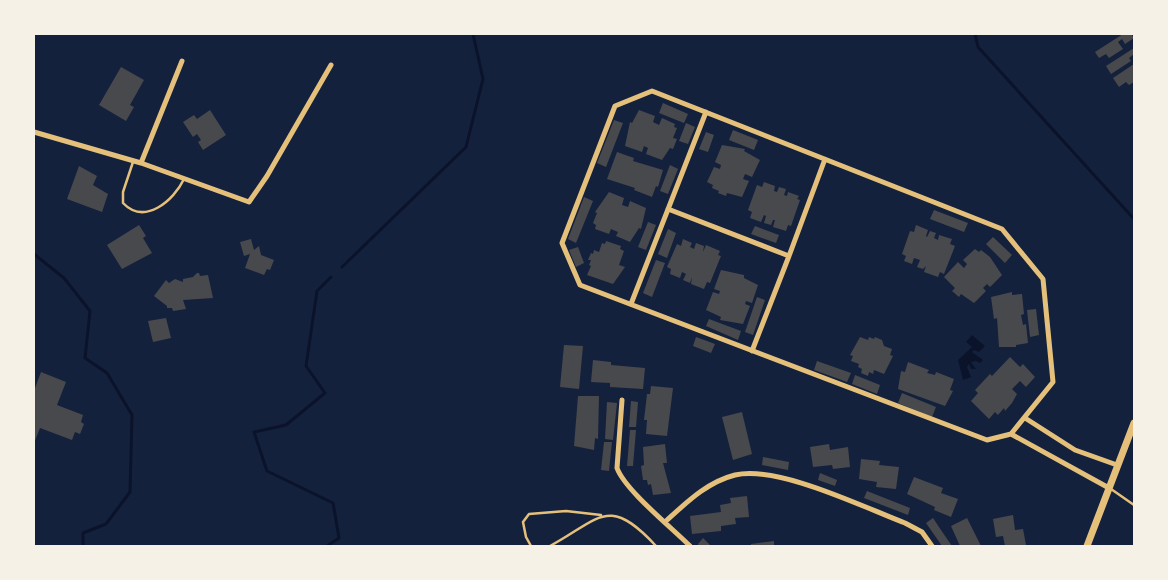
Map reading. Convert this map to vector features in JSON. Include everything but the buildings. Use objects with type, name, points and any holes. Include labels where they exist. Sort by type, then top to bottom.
[{"type":"street","points":[[141,163],[182,61]]},
{"type":"street","points":[[34,132],[133,160],[250,202],[331,65]]},
{"type":"street","points":[[652,91],[824,159],[1002,229],[1043,279],[1052,382],[1011,434],[987,440],[580,285],[562,243],[615,106],[652,91]]},
{"type":"street","points":[[632,304],[706,112]]},
{"type":"street","points":[[752,351],[824,159]]},
{"type":"street","points":[[668,209],[789,256]]},
{"type":"street","points":[[622,400],[617,468],[619,474],[640,498],[690,546]]},
{"type":"street","points":[[1025,418],[1075,450],[1117,465]]},
{"type":"street","points":[[1087,546],[1134,423]]},
{"type":"street","points":[[1011,434],[1109,488]]},
{"type":"street","points":[[666,521],[692,497],[710,485],[735,475],[756,474],[787,477],[906,523],[922,532],[932,546]]},
{"type":"lane","points":[[133,160],[124,192],[123,204],[128,209],[137,212],[158,209],[178,192],[185,179]]},
{"type":"lane","points":[[1109,488],[1134,505]]},
{"type":"lane","points":[[531,546],[524,530],[523,522],[529,514],[566,511],[602,516]]},
{"type":"lane","points":[[550,546],[594,518],[612,515],[626,520],[656,546]]},
{"type":"water","points":[[972,335],[985,346],[979,352],[974,350],[972,352],[983,360],[980,363],[973,359],[976,361],[971,362],[976,369],[971,369],[969,364],[967,367],[971,377],[963,380],[958,360],[972,347],[966,342]]},
{"type":"waterway","points":[[342,267],[466,147],[483,79],[473,34]]},
{"type":"waterway","points":[[975,34],[978,47],[1134,219]]},
{"type":"waterway","points":[[34,254],[64,278],[90,311],[85,358],[107,373],[132,415],[130,492],[106,524],[83,533],[83,546]]},
{"type":"waterway","points":[[327,546],[339,538],[333,503],[267,471],[254,432],[286,425],[325,393],[306,366],[317,291],[331,277]]}]
